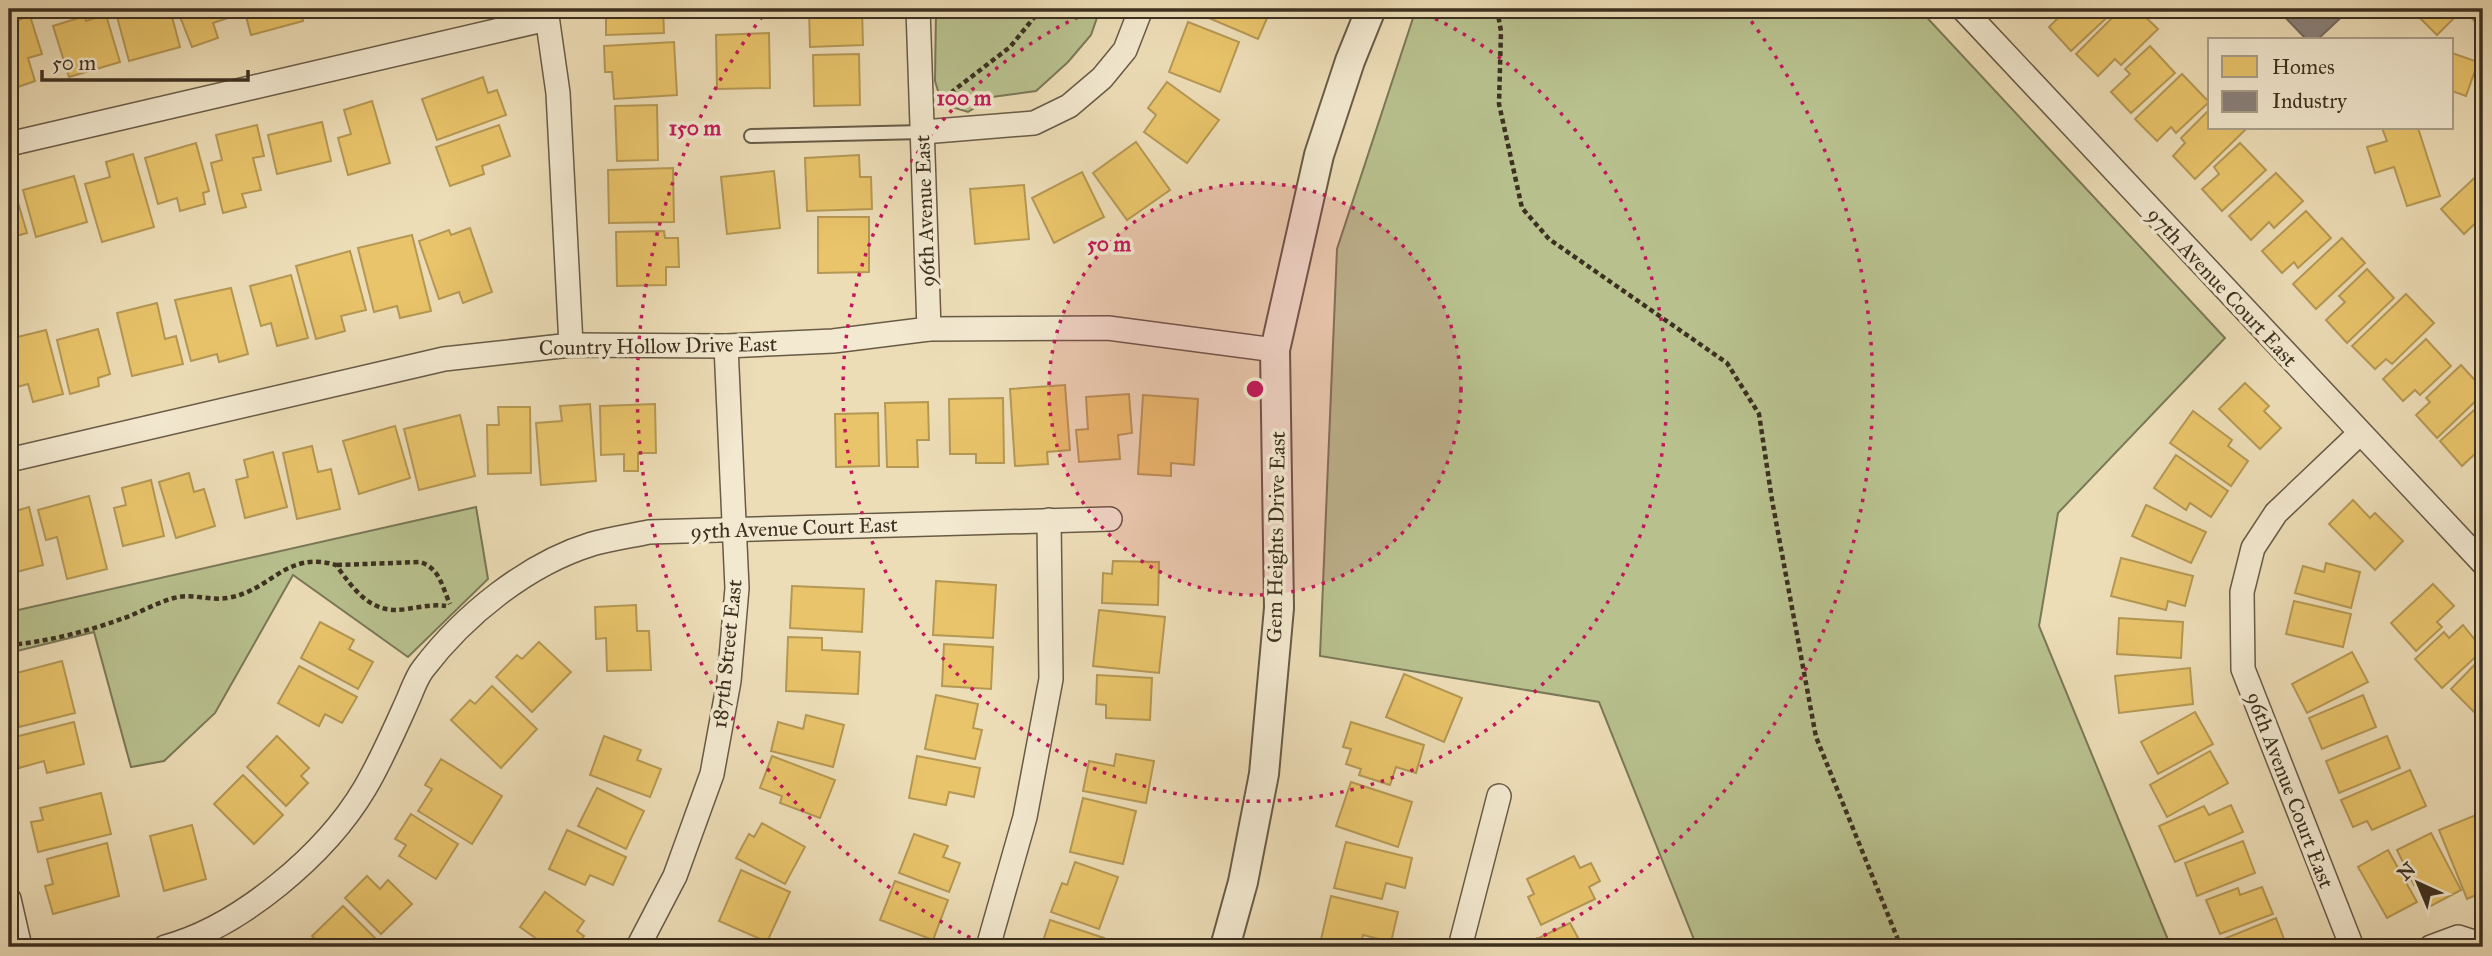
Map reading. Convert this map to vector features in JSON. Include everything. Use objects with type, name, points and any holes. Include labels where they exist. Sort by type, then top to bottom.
[{"type":"street","name":"96th Avenue East","points":[[918,9],[929,329]]},
{"type":"street","points":[[923,127],[1034,123],[1069,106],[1102,78],[1125,50],[1140,9]]},
{"type":"street","name":"Gem Heights Drive East","points":[[1225,947],[1242,882],[1264,774],[1279,608],[1275,350],[1319,155],[1350,61],[1371,9]]},
{"type":"street","name":"97th Avenue Court East","points":[[1963,9],[2359,434],[2483,563]]},
{"type":"street","points":[[9,144],[547,14],[558,93],[571,345]]},
{"type":"street","name":"Country Hollow Drive East","points":[[9,460],[444,359],[571,345],[726,346],[833,341],[929,329],[1108,328],[1275,350]]},
{"type":"street","name":"187th Street East","points":[[638,947],[675,876],[712,774],[729,681],[737,588],[726,346]]},
{"type":"street","name":"96th Avenue Court East","points":[[2352,947],[2243,669],[2242,592],[2253,548],[2276,513],[2359,434]]},
{"type":"street","name":"95th Avenue Court East","points":[[165,947],[188,941],[242,911],[289,875],[324,842],[365,789],[421,670],[495,598],[538,568],[590,545],[649,531],[1110,519]]},
{"type":"street","points":[[988,947],[1025,817],[1051,679],[1049,520]]},
{"type":"street","points":[[1460,947],[1500,796]]},
{"type":"street","points":[[9,899],[20,947]]},
{"type":"street","points":[[2431,947],[2458,937],[2483,945]]},
{"type":"lane","points":[[751,136],[923,127]]},
{"type":"path","points":[[923,127],[953,91],[1010,47],[1041,9]]},
{"type":"path","points":[[1497,9],[1501,31],[1499,104],[1522,208],[1549,239],[1727,363],[1759,414],[1772,500],[1816,737],[1901,947]]},
{"type":"path","points":[[9,645],[27,643],[121,619],[176,597],[228,598],[253,590],[295,564],[310,560],[336,565],[428,564],[440,578],[452,608],[431,605],[399,611],[377,608],[355,592],[336,565]]},
{"type":"green space","points":[[936,9],[1100,9],[1091,35],[1068,62],[1036,91],[992,97],[968,112],[942,104],[935,81]]},
{"type":"green space","points":[[1416,9],[1919,9],[2225,338],[2058,513],[2039,626],[2171,947],[1697,947],[1599,702],[1320,656],[1337,249]]},
{"type":"green space","points":[[476,507],[488,579],[408,657],[293,575],[215,713],[164,761],[131,767],[94,632],[9,653],[9,612]]},
{"type":"building: Homes","points":[[130,9],[170,9],[180,47],[129,61],[116,13]]},
{"type":"building: Homes","points":[[177,9],[224,9],[228,18],[213,23],[218,38],[192,47]]},
{"type":"building: Homes","points":[[244,9],[300,9],[303,21],[251,35]]},
{"type":"building: Homes","points":[[606,9],[663,9],[664,33],[606,35]]},
{"type":"building: Homes","points":[[809,9],[862,9],[863,45],[810,47]]},
{"type":"building: Homes","points":[[1207,9],[1271,9],[1258,39],[1204,16]]},
{"type":"building: Homes","points":[[2067,9],[2116,9],[2071,51],[2049,27]]},
{"type":"building: Homes","points":[[2121,9],[2137,9],[2158,29],[2121,65],[2115,59],[2098,76],[2076,54]]},
{"type":"building: Homes","points":[[2424,9],[2451,9],[2457,15],[2437,35],[2417,15]]},
{"type":"building: Homes","points":[[2483,9],[2483,43],[2475,34],[2481,28],[2465,11]]},
{"type":"building: Homes","points":[[106,15],[120,62],[69,77],[53,26],[85,16],[86,21]]},
{"type":"building: Homes","points":[[30,16],[42,54],[28,58],[35,81],[9,90],[9,23]]},
{"type":"building: Homes","points":[[1188,22],[1239,42],[1220,92],[1169,72]]},
{"type":"building: Homes","points":[[769,33],[770,88],[717,89],[716,35]]},
{"type":"building: Homes","points":[[674,42],[677,95],[614,99],[612,72],[605,72],[604,46]]},
{"type":"building: Homes","points":[[2150,46],[2175,73],[2131,113],[2111,92],[2130,74],[2125,69]]},
{"type":"building: Homes","points":[[859,54],[860,105],[814,106],[813,55]]},
{"type":"building: Homes","points":[[2454,54],[2478,62],[2466,96],[2454,92]]},
{"type":"building: Homes","points":[[2182,74],[2208,101],[2176,133],[2171,127],[2157,141],[2135,119]]},
{"type":"building: Homes","points":[[483,77],[488,93],[497,90],[506,115],[437,140],[422,99]]},
{"type":"building: Homes","points":[[1167,82],[1219,120],[1187,163],[1144,132],[1156,115],[1148,108]]},
{"type":"building: Homes","points":[[372,101],[390,163],[348,175],[338,138],[351,134],[344,110]]},
{"type":"building: Homes","points":[[657,105],[658,160],[617,161],[615,106]]},
{"type":"building: Homes","points":[[2208,111],[2208,130],[2245,130],[2195,179],[2173,156],[2185,143],[2181,138]]},
{"type":"building: Homes","points":[[322,122],[331,161],[277,174],[268,135]]},
{"type":"building: Homes","points":[[257,125],[264,156],[253,158],[261,190],[242,194],[246,207],[223,213],[211,163],[222,160],[216,135]]},
{"type":"building: Homes","points":[[499,125],[510,156],[482,166],[484,174],[450,186],[436,147]]},
{"type":"building: Homes","points":[[2383,130],[2419,130],[2440,196],[2407,206],[2394,167],[2375,173],[2367,147],[2387,141]]},
{"type":"building: Homes","points":[[1136,142],[1170,190],[1127,220],[1093,173]]},
{"type":"building: Homes","points":[[196,143],[209,191],[203,193],[205,204],[180,211],[177,198],[158,204],[145,158]]},
{"type":"building: Homes","points":[[2240,143],[2266,170],[2222,211],[2202,189],[2219,174],[2214,167]]},
{"type":"building: Homes","points":[[133,154],[154,227],[102,242],[85,184],[110,177],[106,162]]},
{"type":"building: Homes","points":[[859,155],[860,177],[871,177],[872,209],[807,211],[805,158]]},
{"type":"building: Homes","points":[[673,168],[674,222],[609,223],[608,170]]},
{"type":"building: Homes","points":[[2483,170],[2483,216],[2464,234],[2441,209]]},
{"type":"building: Homes","points":[[774,171],[780,228],[727,234],[721,177]]},
{"type":"building: Homes","points":[[1082,172],[1104,217],[1054,243],[1032,198]]},
{"type":"building: Homes","points":[[2276,173],[2303,201],[2274,228],[2269,222],[2251,240],[2229,216]]},
{"type":"building: Homes","points":[[74,176],[87,222],[36,237],[23,190]]},
{"type":"building: Homes","points":[[12,182],[27,233],[9,238],[9,183]]},
{"type":"building: Homes","points":[[1024,185],[1029,239],[975,244],[970,189]]},
{"type":"building: Homes","points":[[2306,211],[2331,238],[2298,268],[2294,262],[2282,273],[2262,251]]},
{"type":"building: Homes","points":[[818,217],[869,217],[869,272],[818,273]]},
{"type":"building: Homes","points":[[470,228],[492,292],[463,303],[459,292],[439,299],[419,241],[449,230],[451,235]]},
{"type":"building: Homes","points":[[664,231],[665,238],[678,238],[679,267],[666,267],[666,285],[617,286],[616,232]]},
{"type":"building: Homes","points":[[412,235],[431,311],[400,318],[397,306],[374,312],[358,248]]},
{"type":"building: Homes","points":[[2342,238],[2365,263],[2316,309],[2293,284]]},
{"type":"building: Homes","points":[[350,251],[366,310],[341,316],[345,331],[316,339],[296,266]]},
{"type":"building: Homes","points":[[2367,269],[2394,298],[2347,343],[2326,320],[2345,302],[2339,296]]},
{"type":"building: Homes","points":[[291,275],[308,338],[277,346],[271,323],[261,326],[250,286]]},
{"type":"building: Homes","points":[[231,288],[248,354],[219,362],[217,354],[191,361],[175,300]]},
{"type":"building: Homes","points":[[2406,294],[2434,323],[2392,364],[2386,359],[2375,369],[2352,346]]},
{"type":"building: Homes","points":[[157,303],[165,339],[176,336],[183,364],[132,376],[117,313]]},
{"type":"building: Homes","points":[[98,329],[110,374],[98,378],[99,386],[70,394],[57,340]]},
{"type":"building: Homes","points":[[46,330],[63,394],[33,402],[28,384],[17,387],[9,355],[9,339]]},
{"type":"building: Homes","points":[[2426,339],[2451,366],[2420,395],[2415,390],[2403,401],[2383,379]]},
{"type":"building: Homes","points":[[2461,365],[2483,389],[2483,394],[2437,438],[2416,415],[2430,402],[2426,398]]},
{"type":"building: Homes","points":[[2245,383],[2269,406],[2264,411],[2281,428],[2260,449],[2219,409]]},
{"type":"building: Homes","points":[[1065,385],[1070,450],[1047,452],[1048,464],[1015,466],[1010,389]]},
{"type":"building: Homes","points":[[1129,394],[1132,433],[1118,435],[1120,459],[1079,462],[1076,430],[1088,429],[1086,397]]},
{"type":"building: Homes","points":[[1143,395],[1198,399],[1194,465],[1171,463],[1171,476],[1138,474]]},
{"type":"building: Homes","points":[[1003,398],[1004,463],[976,463],[976,454],[950,454],[949,399]]},
{"type":"building: Homes","points":[[928,402],[929,440],[917,440],[918,467],[887,467],[885,403]]},
{"type":"building: Homes","points":[[2483,402],[2483,456],[2477,452],[2462,466],[2440,441]]},
{"type":"building: Homes","points":[[590,404],[596,481],[541,485],[536,423],[562,421],[560,406]]},
{"type":"building: Homes","points":[[655,404],[656,453],[638,453],[638,471],[624,471],[624,454],[601,455],[600,406]]},
{"type":"building: Homes","points":[[498,407],[530,407],[531,473],[488,474],[487,425],[499,425]]},
{"type":"building: Homes","points":[[2193,411],[2232,440],[2228,446],[2248,461],[2231,486],[2170,443]]},
{"type":"building: Homes","points":[[878,413],[879,466],[836,467],[835,414]]},
{"type":"building: Homes","points":[[460,415],[475,476],[419,490],[404,429]]},
{"type":"building: Homes","points":[[395,426],[410,478],[359,494],[343,441]]},
{"type":"building: Homes","points":[[312,446],[318,472],[331,469],[340,509],[297,519],[283,453]]},
{"type":"building: Homes","points":[[273,452],[287,507],[245,518],[236,480],[248,477],[244,460]]},
{"type":"building: Homes","points":[[2176,455],[2228,491],[2211,517],[2190,503],[2186,510],[2154,488]]},
{"type":"building: Homes","points":[[189,473],[194,492],[204,489],[215,526],[176,538],[159,482]]},
{"type":"building: Homes","points":[[151,480],[164,536],[123,546],[114,508],[126,505],[122,488]]},
{"type":"building: Homes","points":[[89,496],[107,569],[67,579],[57,537],[46,540],[38,510]]},
{"type":"building: Homes","points":[[2353,500],[2370,518],[2375,513],[2403,541],[2375,570],[2329,524]]},
{"type":"building: Homes","points":[[2146,505],[2206,532],[2191,563],[2132,536]]},
{"type":"building: Homes","points":[[29,507],[43,565],[9,574],[9,513]]},
{"type":"building: Homes","points":[[2121,558],[2193,576],[2185,606],[2168,601],[2166,610],[2111,596]]},
{"type":"building: Homes","points":[[1113,561],[1159,562],[1158,605],[1102,603],[1103,573],[1112,574]]},
{"type":"building: Homes","points":[[2326,563],[2360,572],[2351,608],[2295,593],[2303,566],[2324,572]]},
{"type":"building: Homes","points":[[936,581],[996,585],[993,638],[933,635]]},
{"type":"building: Homes","points":[[2433,584],[2454,606],[2437,622],[2442,627],[2416,651],[2391,623]]},
{"type":"building: Homes","points":[[792,586],[864,589],[862,632],[790,628]]},
{"type":"building: Homes","points":[[2294,601],[2351,614],[2343,647],[2286,634]]},
{"type":"building: Homes","points":[[636,605],[637,631],[649,631],[651,670],[607,671],[606,638],[596,639],[595,607]]},
{"type":"building: Homes","points":[[1099,610],[1165,617],[1159,673],[1093,666]]},
{"type":"building: Homes","points":[[2119,618],[2183,622],[2181,658],[2117,654]]},
{"type":"building: Homes","points":[[320,622],[354,640],[349,649],[373,662],[358,689],[301,658]]},
{"type":"building: Homes","points":[[2463,625],[2483,650],[2442,688],[2415,659],[2444,632],[2449,638]]},
{"type":"building: Homes","points":[[788,637],[822,638],[822,650],[860,652],[858,694],[786,691]]},
{"type":"building: Homes","points":[[539,642],[571,672],[532,712],[496,677],[517,655],[522,659]]},
{"type":"building: Homes","points":[[944,644],[993,647],[991,689],[942,686]]},
{"type":"building: Homes","points":[[2352,652],[2368,682],[2307,713],[2292,684]]},
{"type":"building: Homes","points":[[2483,656],[2483,706],[2475,713],[2451,689]]},
{"type":"building: Homes","points":[[62,661],[75,713],[19,727],[9,675]]},
{"type":"building: Homes","points":[[299,666],[357,697],[342,723],[325,714],[319,726],[278,703]]},
{"type":"building: Homes","points":[[2190,668],[2193,704],[2119,713],[2115,676]]},
{"type":"building: Homes","points":[[1404,674],[1462,698],[1444,742],[1386,717]]},
{"type":"building: Homes","points":[[1097,675],[1152,678],[1150,720],[1106,718],[1106,705],[1096,704]]},
{"type":"building: Homes","points":[[492,686],[537,729],[501,768],[451,720],[470,700],[475,704]]},
{"type":"building: Homes","points":[[936,695],[978,704],[973,728],[982,730],[975,759],[925,749]]},
{"type":"building: Homes","points":[[2363,695],[2376,727],[2322,749],[2309,718]]},
{"type":"building: Homes","points":[[2195,712],[2213,744],[2158,774],[2141,742]]},
{"type":"building: Homes","points":[[806,715],[844,725],[833,767],[771,751],[778,722],[803,729]]},
{"type":"building: Homes","points":[[74,722],[84,764],[47,773],[44,761],[19,768],[11,738]]},
{"type":"building: Homes","points":[[1351,722],[1424,745],[1416,773],[1396,767],[1390,785],[1359,775],[1361,769],[1346,764],[1351,749],[1343,747]]},
{"type":"building: Homes","points":[[277,736],[309,768],[301,776],[308,783],[286,806],[247,767]]},
{"type":"building: Homes","points":[[604,736],[641,750],[637,760],[661,769],[650,797],[590,775]]},
{"type":"building: Homes","points":[[2387,736],[2400,768],[2339,793],[2326,761]]},
{"type":"building: Homes","points":[[2210,751],[2228,783],[2167,817],[2150,785]]},
{"type":"building: Homes","points":[[1116,754],[1154,761],[1146,803],[1083,791],[1089,761],[1114,766]]},
{"type":"building: Homes","points":[[772,756],[835,780],[820,818],[780,803],[782,796],[760,788]]},
{"type":"building: Homes","points":[[917,756],[980,768],[974,797],[949,792],[946,805],[909,798]]},
{"type":"building: Homes","points":[[441,759],[502,796],[472,844],[418,811],[432,789],[425,785]]},
{"type":"building: Homes","points":[[2410,770],[2426,806],[2372,830],[2367,821],[2353,827],[2341,800]]},
{"type":"building: Homes","points":[[243,775],[283,815],[254,844],[214,804]]},
{"type":"building: Homes","points":[[1351,782],[1412,802],[1398,847],[1336,826]]},
{"type":"building: Homes","points":[[597,788],[644,811],[626,849],[578,826]]},
{"type":"building: Homes","points":[[101,793],[111,834],[38,852],[31,822],[43,820],[40,808]]},
{"type":"building: Homes","points":[[1083,798],[1136,811],[1123,864],[1070,852]]},
{"type":"building: Homes","points":[[2231,805],[2243,832],[2175,862],[2159,826],[2204,806],[2209,815]]},
{"type":"building: Homes","points":[[411,814],[458,844],[436,879],[399,856],[406,845],[395,839]]},
{"type":"building: Homes","points":[[2476,815],[2483,832],[2483,892],[2467,899],[2439,830]]},
{"type":"building: Homes","points":[[762,823],[805,847],[785,884],[736,858],[749,834],[754,837]]},
{"type":"building: Homes","points":[[192,825],[206,879],[164,891],[150,836]]},
{"type":"building: Homes","points":[[567,830],[626,857],[613,885],[590,875],[585,885],[549,869]]},
{"type":"building: Homes","points":[[2431,833],[2461,890],[2431,906],[2419,882],[2414,885],[2397,850]]},
{"type":"building: Homes","points":[[914,834],[948,846],[943,857],[960,863],[949,892],[899,873]]},
{"type":"building: Homes","points":[[2243,841],[2255,873],[2197,896],[2185,863]]},
{"type":"building: Homes","points":[[1346,842],[1412,858],[1405,888],[1386,883],[1382,899],[1334,888]]},
{"type":"building: Homes","points":[[107,843],[119,896],[53,914],[45,886],[53,884],[47,859]]},
{"type":"building: Homes","points":[[2388,850],[2417,902],[2387,918],[2358,867]]},
{"type":"building: Homes","points":[[1574,856],[1580,868],[1591,863],[1600,881],[1589,887],[1595,899],[1541,925],[1528,897],[1534,894],[1527,879]]},
{"type":"building: Homes","points":[[1075,862],[1118,877],[1099,929],[1051,912],[1062,883],[1067,885]]},
{"type":"building: Homes","points":[[741,870],[790,892],[767,942],[719,921]]},
{"type":"building: Homes","points":[[367,876],[380,889],[388,880],[412,904],[381,934],[345,898]]},
{"type":"building: Homes","points":[[895,881],[948,900],[933,940],[880,920]]},
{"type":"building: Homes","points":[[2262,887],[2273,914],[2220,934],[2206,900],[2238,888],[2240,895]]},
{"type":"building: Homes","points":[[545,892],[584,921],[577,931],[584,936],[576,947],[548,947],[520,927]]},
{"type":"building: Homes","points":[[1331,896],[1398,912],[1391,942],[1363,935],[1360,947],[1320,944]]},
{"type":"building: Homes","points":[[343,906],[379,942],[374,947],[323,947],[312,936]]},
{"type":"building: Homes","points":[[2276,918],[2287,947],[2206,946]]},
{"type":"building: Homes","points":[[1050,920],[1104,938],[1101,947],[1041,947]]},
{"type":"building: Homes","points":[[1570,923],[1583,947],[1520,947]]},
{"type":"building: Industry","points":[[2277,9],[2350,9],[2319,38],[2305,38]]}]
